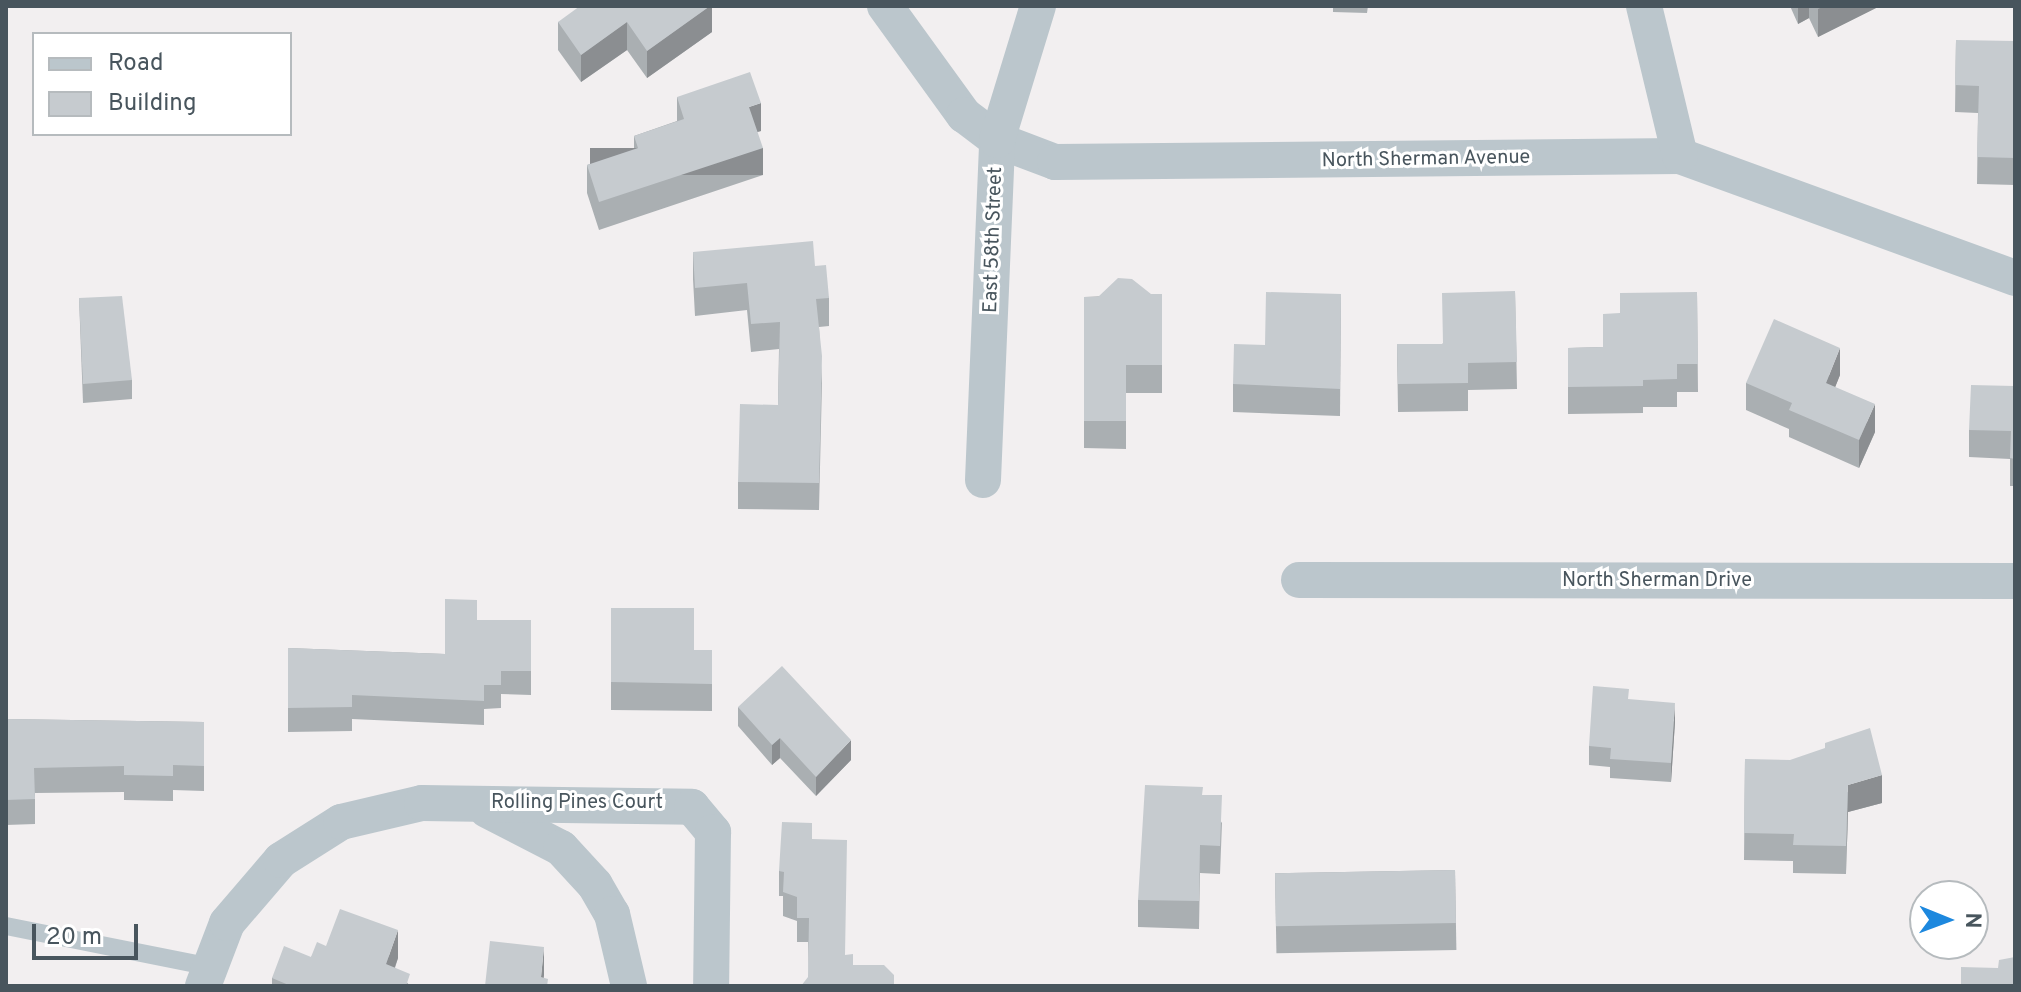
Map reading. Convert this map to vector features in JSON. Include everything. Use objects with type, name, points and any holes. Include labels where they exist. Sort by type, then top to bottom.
[{"type":"street","name":"North Sherman Avenue","points":[[885,6],[948,97],[997,140],[1034,157],[1084,166],[1680,156],[2015,278]]},
{"type":"street","name":"East 58th Street","points":[[983,480],[997,140],[1038,6]]},
{"type":"street","points":[[1644,6],[1680,156]]},
{"type":"street","name":"North Sherman Drive","points":[[1299,580],[2015,581]]},
{"type":"street","name":"Rolling Pines Court","points":[[205,976],[227,923],[249,891],[304,842],[341,822],[384,809],[466,803],[692,807],[713,832],[711,986]]},
{"type":"street","name":"Rolling Pines Court","points":[[466,803],[532,829],[561,848],[595,885],[612,914],[629,986]]},
{"type":"lane","points":[[6,926],[205,976]]},
{"type":"building","points":[[580,6],[710,6],[647,51],[627,22],[581,55],[558,22]]},
{"type":"building","points":[[1956,40],[2014,41],[2015,158],[1977,157],[1979,86],[1955,85]]},
{"type":"building","points":[[750,72],[761,103],[749,107],[763,148],[599,202],[587,165],[638,148],[634,136],[684,119],[677,97]]},
{"type":"building","points":[[813,241],[815,266],[826,265],[829,298],[816,299],[822,356],[819,483],[738,482],[740,404],[778,405],[780,322],[751,324],[747,283],[695,288],[693,252]]},
{"type":"building","points":[[1118,278],[1132,279],[1151,294],[1162,294],[1162,365],[1126,365],[1126,421],[1084,421],[1084,297],[1098,297]]},
{"type":"building","points":[[1515,291],[1517,362],[1468,363],[1468,383],[1398,384],[1397,344],[1443,344],[1442,293]]},
{"type":"building","points":[[1266,292],[1341,294],[1340,389],[1233,384],[1234,344],[1265,345]]},
{"type":"building","points":[[1697,292],[1698,364],[1677,364],[1677,379],[1643,380],[1643,386],[1568,387],[1568,348],[1603,347],[1603,314],[1620,313],[1620,293]]},
{"type":"building","points":[[122,296],[132,380],[83,384],[79,298]]},
{"type":"building","points":[[1774,319],[1840,348],[1826,383],[1875,404],[1859,440],[1789,410],[1792,403],[1746,383]]},
{"type":"building","points":[[2015,377],[2015,459],[2010,458],[2011,431],[1969,430],[1971,385],[2014,386]]},
{"type":"building","points":[[445,599],[477,600],[477,620],[531,620],[531,671],[501,671],[501,685],[484,685],[484,701],[352,695],[352,707],[288,708],[288,648],[445,654]]},
{"type":"building","points":[[611,608],[694,608],[694,650],[712,650],[712,684],[611,682]]},
{"type":"building","points":[[782,666],[851,740],[816,777],[780,738],[772,745],[738,707]]},
{"type":"building","points":[[1593,686],[1629,689],[1628,699],[1675,703],[1671,763],[1610,759],[1611,748],[1589,746]]},
{"type":"building","points":[[6,719],[204,722],[204,766],[173,765],[173,776],[124,775],[124,766],[34,768],[35,799],[6,800]]},
{"type":"building","points":[[1870,728],[1882,775],[1848,785],[1846,846],[1793,845],[1794,834],[1744,833],[1745,759],[1790,760],[1825,748],[1825,743]]},
{"type":"building","points":[[1145,785],[1203,787],[1202,795],[1222,795],[1220,846],[1200,845],[1199,901],[1138,900]]},
{"type":"building","points":[[782,822],[812,823],[812,839],[847,840],[845,955],[853,954],[853,965],[884,965],[894,975],[894,986],[801,986],[808,977],[809,918],[797,918],[797,897],[783,892],[784,872],[779,871]]},
{"type":"building","points":[[1455,870],[1456,923],[1276,926],[1275,873]]},
{"type":"building","points":[[340,909],[398,930],[386,964],[410,974],[406,986],[291,986],[272,978],[284,946],[311,957],[317,942],[326,946]]},
{"type":"building","points":[[490,941],[544,947],[541,977],[548,979],[547,986],[485,986]]},
{"type":"building","points":[[2015,957],[2015,986],[1961,986],[1961,967],[1998,968],[1999,960]]}]
